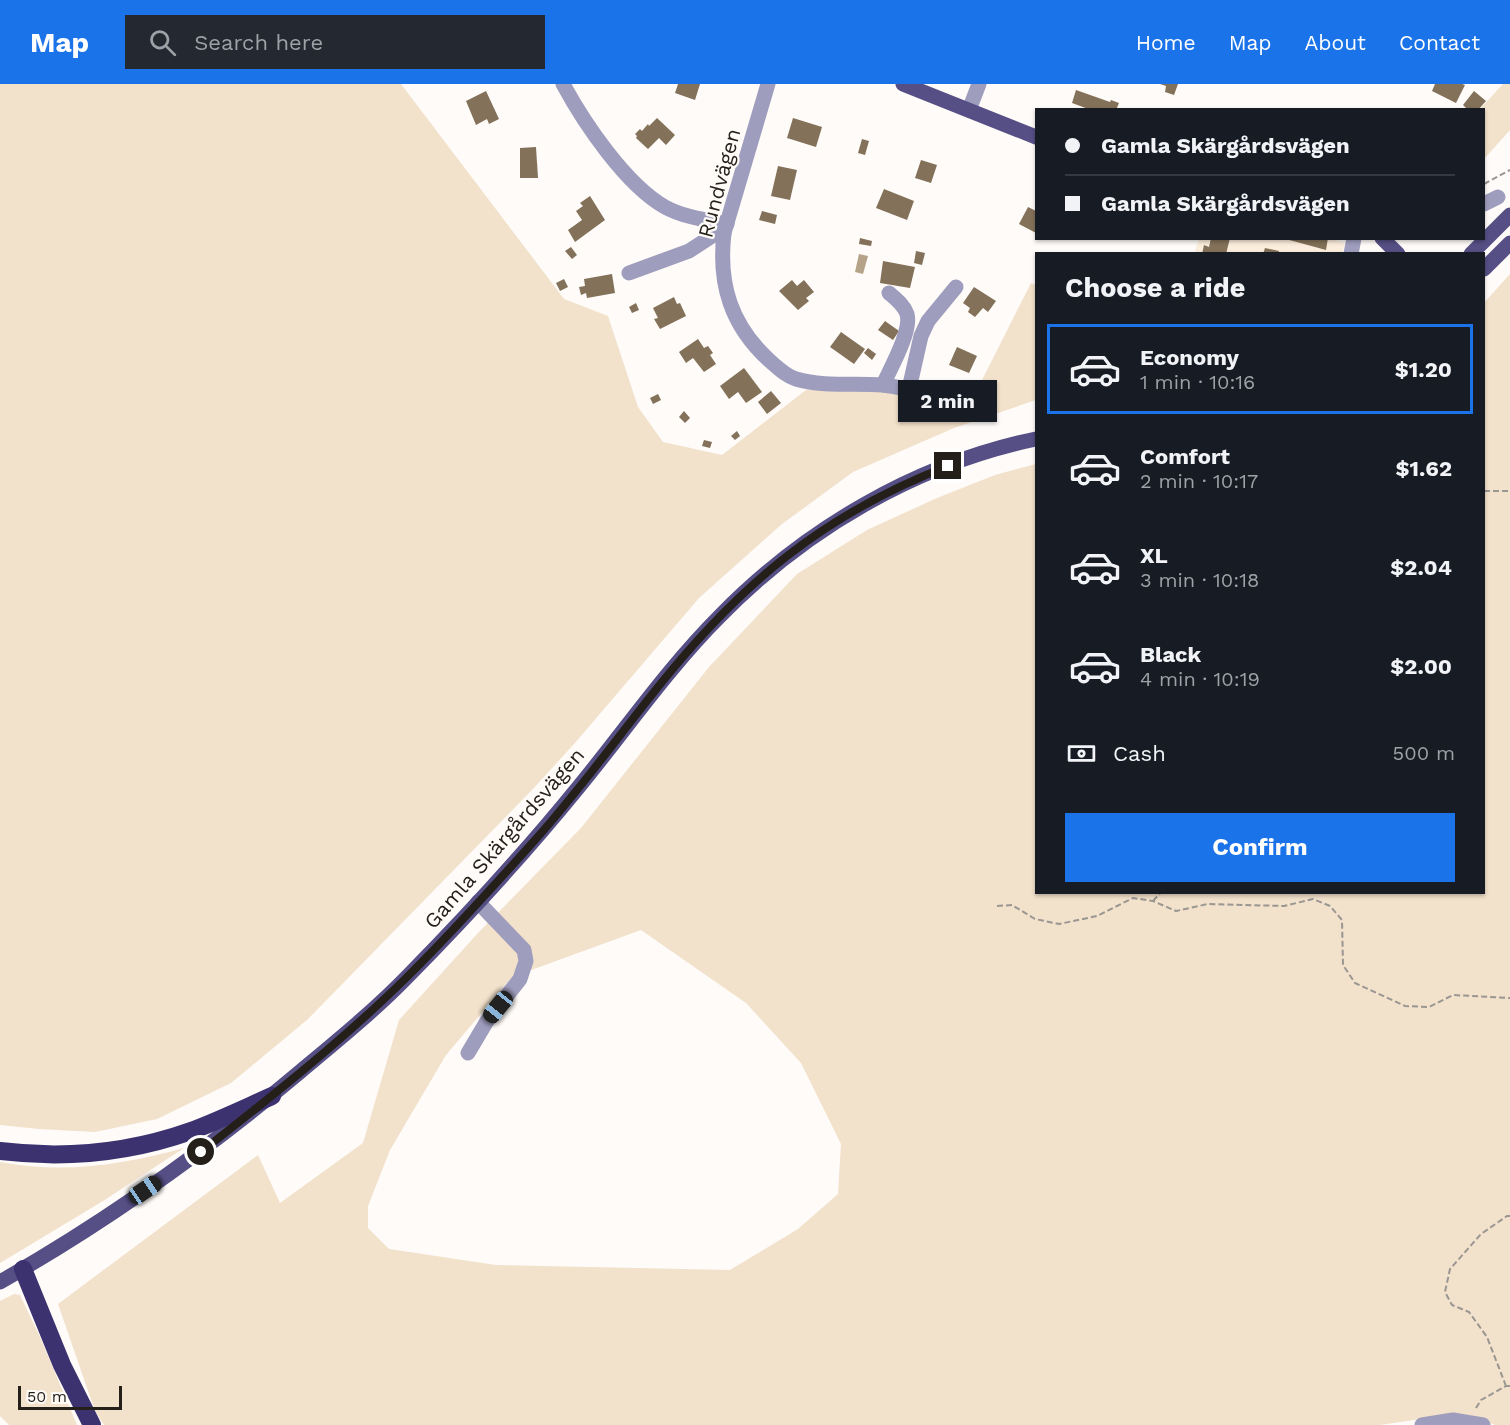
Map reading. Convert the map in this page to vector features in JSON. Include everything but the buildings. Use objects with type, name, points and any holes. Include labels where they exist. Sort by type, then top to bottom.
[{"type":"highway","points":[[0,1151],[44,1155],[84,1155],[122,1149],[192,1131],[272,1096]]},
{"type":"highway","points":[[23,1269],[62,1365],[92,1425]]},
{"type":"main road","points":[[903,84],[1035,137]]},
{"type":"main road","points":[[1473,252],[1510,215]]},
{"type":"main road","points":[[1385,240],[1396,252]]},
{"type":"main road","points":[[1485,268],[1510,243]]},
{"type":"main road","name":"Gamla Skärgårdsvägen","points":[[0,1282],[201,1152],[343,1036],[405,979],[538,837],[691,647],[719,616],[775,564],[808,539],[883,494],[970,457],[1035,440]]},
{"type":"street","points":[[563,84],[602,145],[648,195],[666,208],[725,228]]},
{"type":"street","name":"Rundvägen","points":[[768,84],[725,228],[722,265],[726,292],[737,318],[760,352],[779,370],[793,378],[807,382],[883,385],[933,395]]},
{"type":"street","points":[[969,110],[979,84]]},
{"type":"street","points":[[1485,204],[1498,197]]},
{"type":"street","points":[[629,273],[689,250],[725,228]]},
{"type":"street","points":[[909,389],[921,336],[928,321],[956,286]]},
{"type":"street","points":[[883,385],[908,325],[907,313],[901,303],[889,293]]},
{"type":"street","points":[[468,1053],[487,1021],[520,979],[526,961],[524,950],[478,902]]},
{"type":"street","points":[[1422,1425],[1453,1420],[1476,1423]]},
{"type":"path","points":[[1485,183],[1510,170]]},
{"type":"path","points":[[1485,491],[1510,491]]},
{"type":"path","points":[[1153,901],[1159,894]]},
{"type":"path","points":[[997,906],[1012,904],[1035,919],[1059,924],[1097,916],[1133,898],[1153,901],[1176,911],[1208,904],[1284,906],[1313,899],[1330,906],[1342,920],[1343,965],[1355,983],[1405,1006],[1429,1007],[1453,995],[1510,998]]},
{"type":"path","points":[[1476,1423],[1481,1400],[1508,1386],[1487,1337],[1469,1312],[1452,1305],[1445,1293],[1450,1269],[1481,1234],[1510,1216]]},
{"type":"shaded area","points":[[0,84],[401,84],[564,299],[608,316],[638,407],[663,442],[722,455],[806,390],[882,390],[902,396],[923,408],[978,388],[1031,283],[1035,285],[1035,400],[954,428],[853,472],[782,524],[699,598],[532,790],[308,1019],[231,1083],[157,1119],[95,1132],[0,1125]]},
{"type":"shaded area","points":[[1503,84],[1510,84],[1510,130],[1485,158],[1485,108],[1481,108]]},
{"type":"shaded area","points":[[1199,240],[1335,240],[1345,243],[1342,252],[1195,252]]},
{"type":"shaded area","points":[[859,254],[868,256],[863,274],[855,272]]},
{"type":"shaded area","points":[[1510,274],[1510,1425],[1495,1425],[1469,1415],[1454,1414],[1380,1425],[104,1425],[95,1411],[58,1304],[258,1155],[280,1203],[363,1143],[399,1020],[479,932],[581,828],[709,667],[797,574],[867,530],[995,475],[1035,464],[1035,894],[1485,894],[1485,302]],"holes":[[[641,930],[746,1003],[801,1063],[841,1144],[838,1194],[798,1229],[730,1270],[496,1265],[389,1249],[368,1228],[368,1206],[390,1150],[446,1055],[512,977]]]},
{"type":"shaded area","points":[[184,1148],[103,1201],[0,1263],[0,1162],[47,1167],[93,1166],[138,1159]]},
{"type":"shaded area","points":[[14,1294],[20,1295],[77,1425],[9,1425],[0,1416],[0,1301]]},
{"type":"route","points":[[201,1152],[343,1036],[405,979],[538,837],[691,647],[719,616],[775,564],[850,512],[883,494],[948,466]]}]
